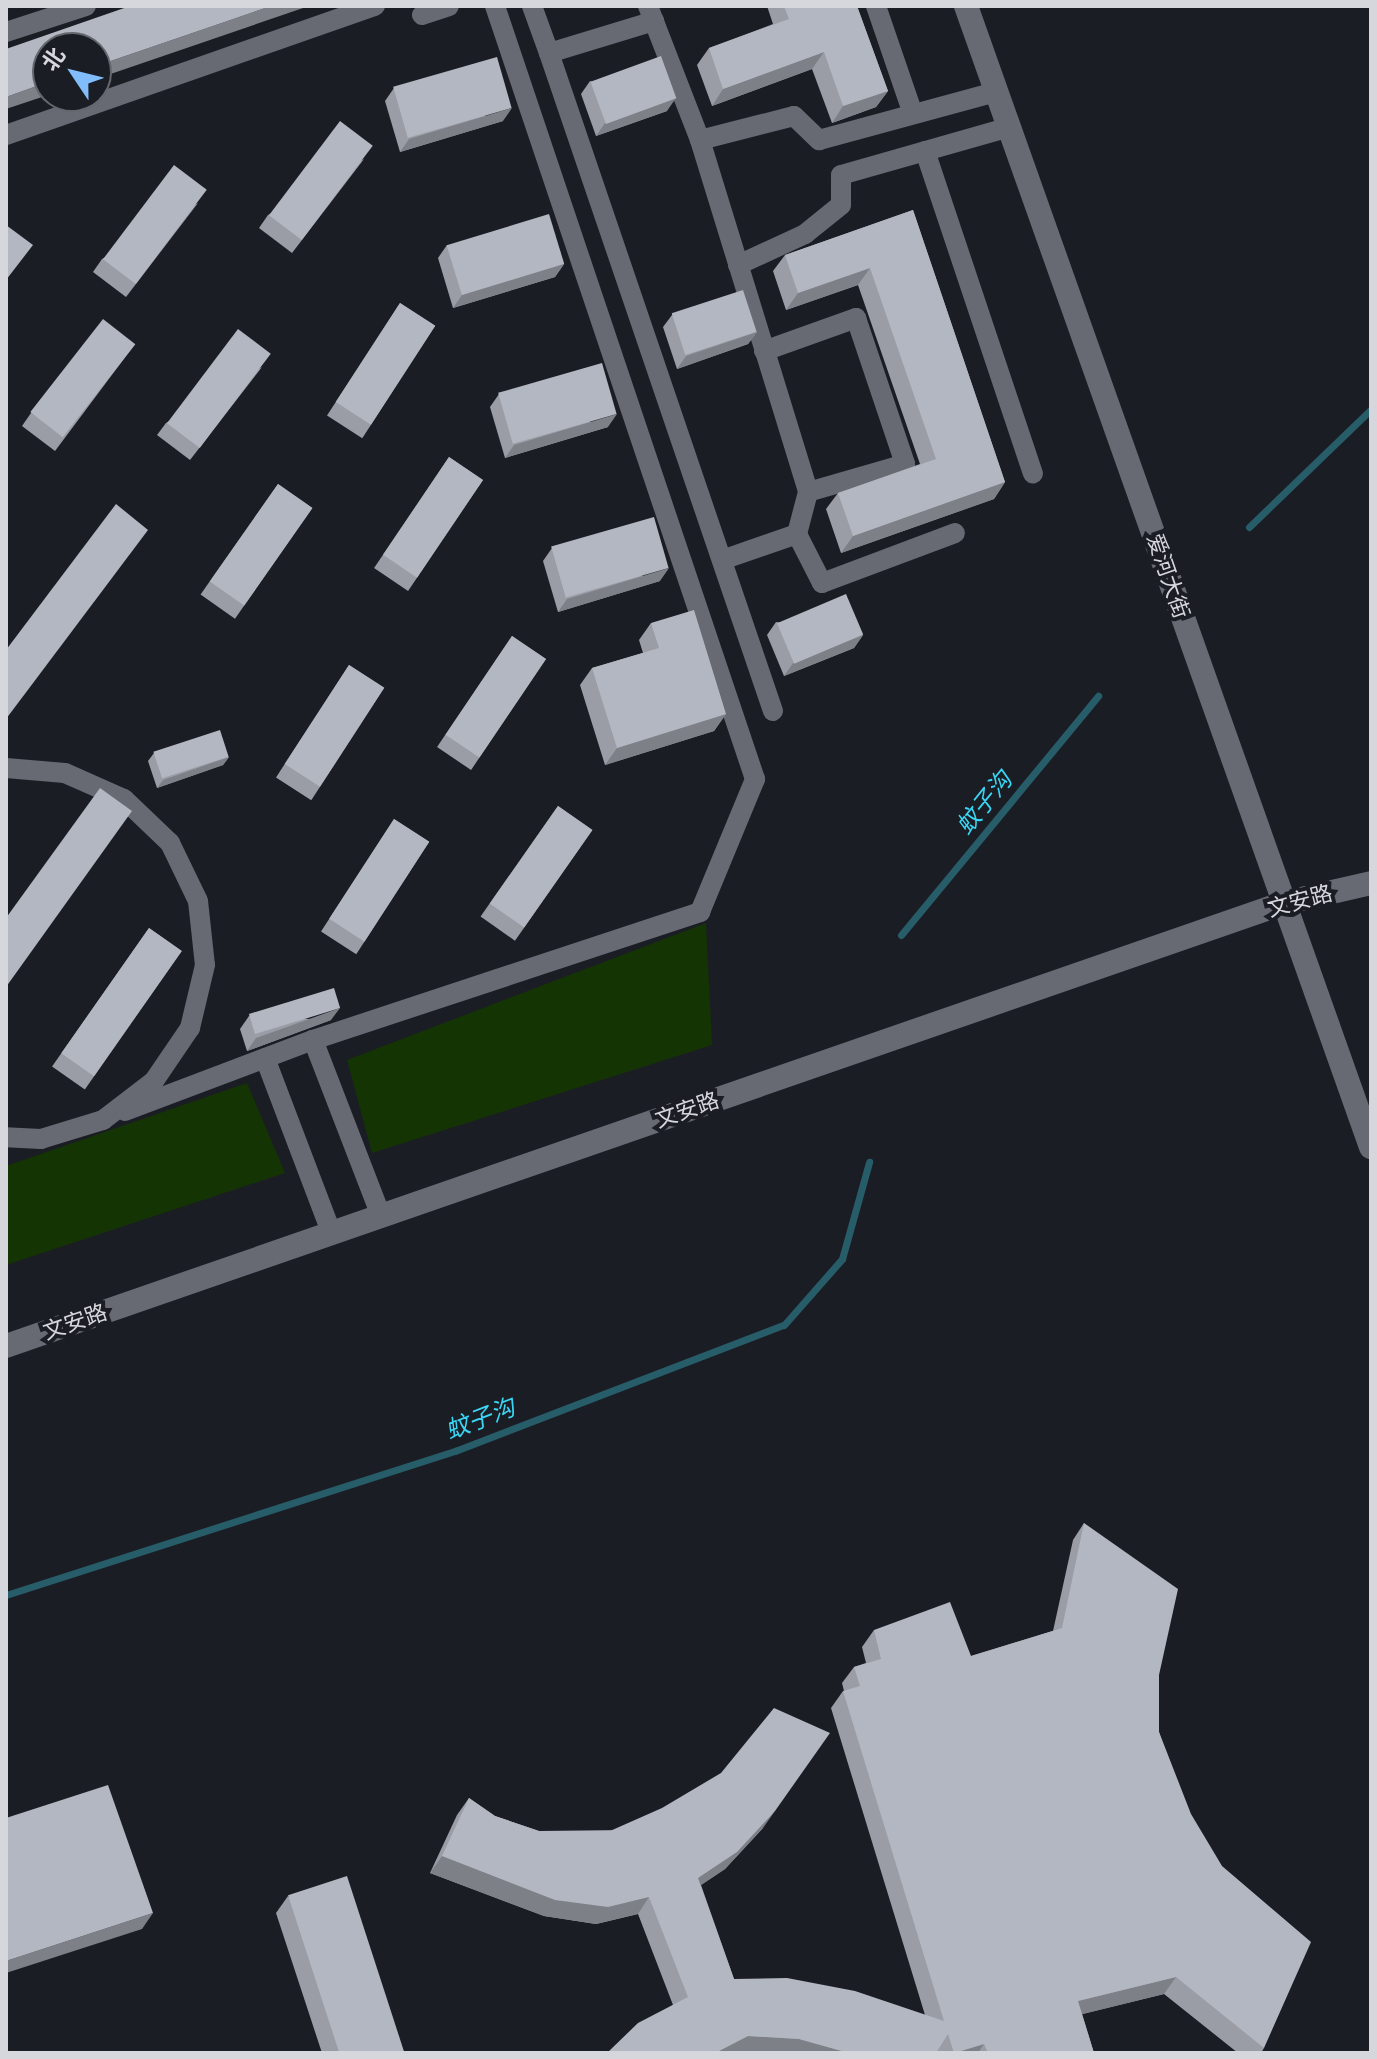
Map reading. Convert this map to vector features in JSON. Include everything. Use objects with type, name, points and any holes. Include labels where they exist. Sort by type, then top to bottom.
[{"type":"main road","name":"爱河大街","points":[[966,6],[1371,1147]]},
{"type":"main road","name":"文安路","points":[[6,1346],[1284,903],[1371,883]]},
{"type":"street","points":[[6,32],[86,6]]},
{"type":"street","points":[[6,135],[375,6]]},
{"type":"street","points":[[422,15],[449,6]]},
{"type":"street","points":[[6,1151],[103,1120],[313,1040],[700,912],[755,779],[495,6]]},
{"type":"street","points":[[532,6],[773,711]]},
{"type":"street","points":[[876,6],[913,114]]},
{"type":"street","points":[[549,53],[651,13],[700,140],[808,492],[797,534],[822,583],[955,533]]},
{"type":"street","points":[[700,140],[794,116],[819,140],[996,92]]},
{"type":"street","points":[[738,265],[805,234],[841,205],[841,175],[1010,127]]},
{"type":"street","points":[[925,151],[1033,473]]},
{"type":"street","points":[[764,351],[856,318],[905,464],[808,492]]},
{"type":"street","points":[[722,560],[797,534]]},
{"type":"street","points":[[6,768],[65,773],[124,799],[170,843],[198,901],[205,965],[190,1028],[154,1081],[103,1120]]},
{"type":"street","points":[[313,1040],[381,1216]]},
{"type":"street","points":[[265,1058],[332,1234]]},
{"type":"street","points":[[6,1137],[41,1139]]},
{"type":"green space","points":[[706,923],[712,1045],[372,1153],[347,1060]]},
{"type":"green space","points":[[247,1083],[285,1173],[6,1265],[6,1166]]},
{"type":"building","points":[[130,6],[271,6],[112,61],[112,32],[55,32]]},
{"type":"building","points":[[784,6],[857,6],[888,91],[843,106],[824,52],[723,89],[709,48],[789,19]]},
{"type":"building","points":[[32,40],[32,88],[6,97],[6,49]]},
{"type":"building","points":[[661,56],[676,98],[606,124],[591,82]]},
{"type":"building","points":[[497,57],[512,108],[408,138],[393,87]]},
{"type":"building","points":[[340,121],[373,146],[302,240],[269,215]]},
{"type":"building","points":[[174,165],[207,190],[136,284],[103,259]]},
{"type":"building","points":[[913,210],[1005,482],[853,536],[838,493],[936,459],[870,268],[798,293],[785,255]]},
{"type":"building","points":[[549,214],[564,264],[462,295],[447,245]]},
{"type":"building","points":[[6,225],[33,245],[6,280]]},
{"type":"building","points":[[743,290],[757,332],[685,355],[672,313]]},
{"type":"building","points":[[400,303],[435,326],[371,425],[336,402]]},
{"type":"building","points":[[103,319],[135,344],[63,437],[30,412]]},
{"type":"building","points":[[238,329],[271,354],[200,448],[167,423]]},
{"type":"building","points":[[602,363],[617,414],[513,444],[498,393]]},
{"type":"building","points":[[449,457],[483,480],[417,578],[383,555]]},
{"type":"building","points":[[278,484],[312,508],[244,606],[210,581]]},
{"type":"building","points":[[116,504],[148,530],[6,719],[6,650]]},
{"type":"building","points":[[654,517],[669,568],[566,597],[551,546]]},
{"type":"building","points":[[846,594],[863,635],[794,664],[777,623]]},
{"type":"building","points":[[694,610],[726,714],[617,748],[592,668],[659,648],[651,623]]},
{"type":"building","points":[[512,636],[546,659],[479,758],[445,735]]},
{"type":"building","points":[[349,665],[384,688],[320,787],[285,764]]},
{"type":"building","points":[[220,730],[229,757],[162,778],[153,752]]},
{"type":"building","points":[[100,788],[132,811],[6,987],[6,918]]},
{"type":"building","points":[[558,806],[592,830],[524,928],[490,903]]},
{"type":"building","points":[[394,819],[429,842],[364,942],[329,919]]},
{"type":"building","points":[[149,928],[182,951],[94,1076],[61,1053]]},
{"type":"building","points":[[334,988],[340,1008],[255,1034],[249,1014]]},
{"type":"building","points":[[1084,1523],[1178,1589],[1159,1675],[1159,1732],[1191,1814],[1222,1866],[1311,1942],[1264,2048],[1176,1977],[1078,2001],[1094,2053],[988,2053],[984,2044],[954,2053],[948,2034],[936,2053],[849,2053],[799,2039],[748,2036],[715,2053],[607,2053],[638,2023],[688,1997],[649,1897],[608,1907],[555,1900],[442,1856],[469,1798],[495,1816],[539,1831],[610,1831],[662,1808],[721,1773],[774,1708],[830,1733],[775,1811],[737,1852],[698,1878],[734,1979],[787,1978],[855,1991],[944,2021],[843,1691],[860,1686],[854,1667],[881,1659],[874,1630],[950,1602],[971,1656],[1062,1628]]},
{"type":"building","points":[[108,1785],[153,1913],[6,1961],[6,1818]]},
{"type":"building","points":[[347,1876],[404,2053],[339,2053],[288,1895]]},
{"type":"waterway","name":"蚊子沟","points":[[1249,527],[1371,409]]},
{"type":"waterway","name":"蚊子沟","points":[[901,935],[1098,696]]},
{"type":"waterway","name":"蚊子沟","points":[[6,1595],[455,1451],[784,1325],[842,1259],[869,1162]]}]
